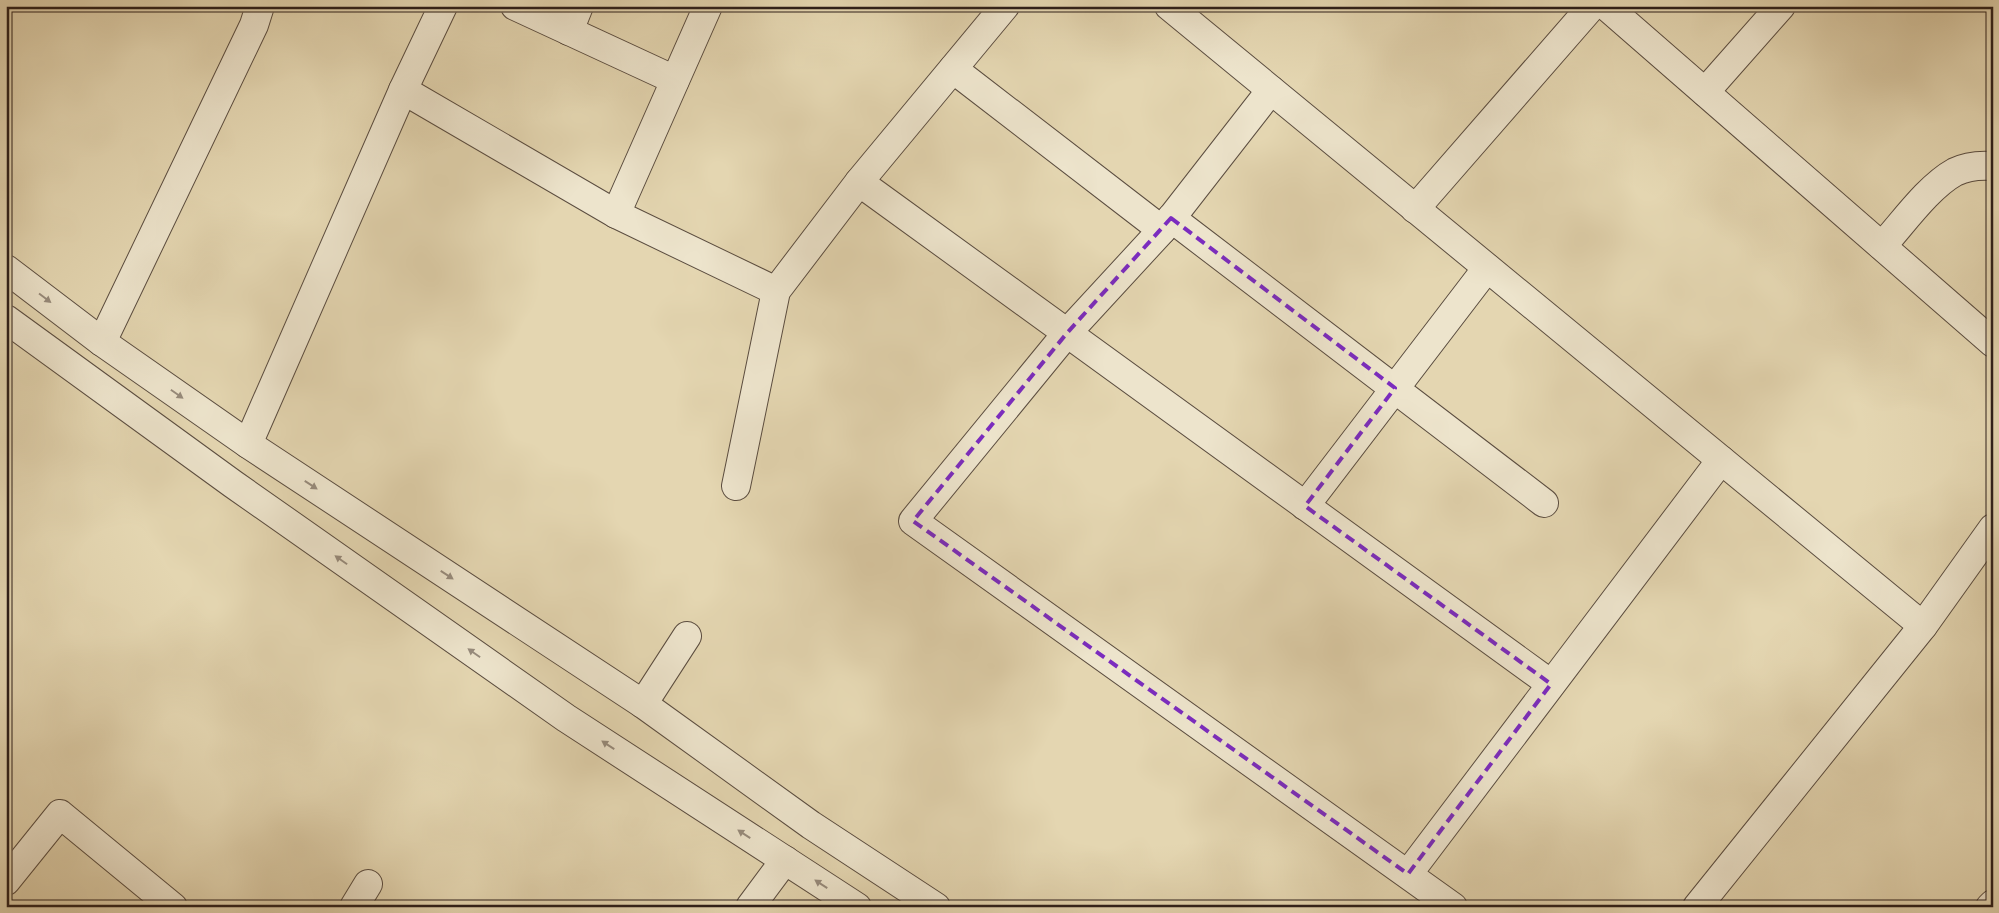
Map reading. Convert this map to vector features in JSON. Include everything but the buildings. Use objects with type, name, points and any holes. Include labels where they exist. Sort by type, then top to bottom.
[{"type":"street","points":[[102,342],[250,34],[260,6]]},
{"type":"street","points":[[248,444],[403,90],[443,6]]},
{"type":"street","points":[[515,6],[676,80]]},
{"type":"street","points":[[568,31],[579,6]]},
{"type":"street","points":[[616,214],[708,6]]},
{"type":"street","points":[[736,486],[776,291],[859,182],[1006,6]]},
{"type":"street","points":[[1169,6],[1923,626]]},
{"type":"street","points":[[1415,209],[1592,6]]},
{"type":"street","points":[[1606,6],[1993,343]]},
{"type":"street","points":[[1705,92],[1781,6]]},
{"type":"street","points":[[953,70],[1395,388],[1544,503]]},
{"type":"street","points":[[403,90],[616,214],[776,291]]},
{"type":"street","points":[[1271,90],[1167,224],[1066,333],[913,521],[1453,907]]},
{"type":"street","points":[[1882,246],[1934,189],[1956,172],[1978,165],[1993,166]]},
{"type":"street","points":[[859,182],[1551,684]]},
{"type":"street","points":[[1306,506],[1487,268]]},
{"type":"street","points":[[6,269],[102,342],[248,444],[643,704],[811,825],[936,907]]},
{"type":"street","points":[[6,319],[225,478],[566,718],[857,907]]},
{"type":"street","points":[[1408,874],[1721,460]]},
{"type":"street","points":[[1705,904],[1923,626],[1993,528]]},
{"type":"street","points":[[643,704],[687,636]]},
{"type":"street","points":[[6,881],[60,814],[173,907]]},
{"type":"street","points":[[750,907],[785,860]]},
{"type":"street","points":[[354,907],[368,884]]},
{"type":"street","points":[[1990,907],[1993,904]]},
{"type":"highlighted area","points":[[1171,218],[1395,388],[1305,506],[1551,684],[1408,874],[913,521],[1067,333]]}]
